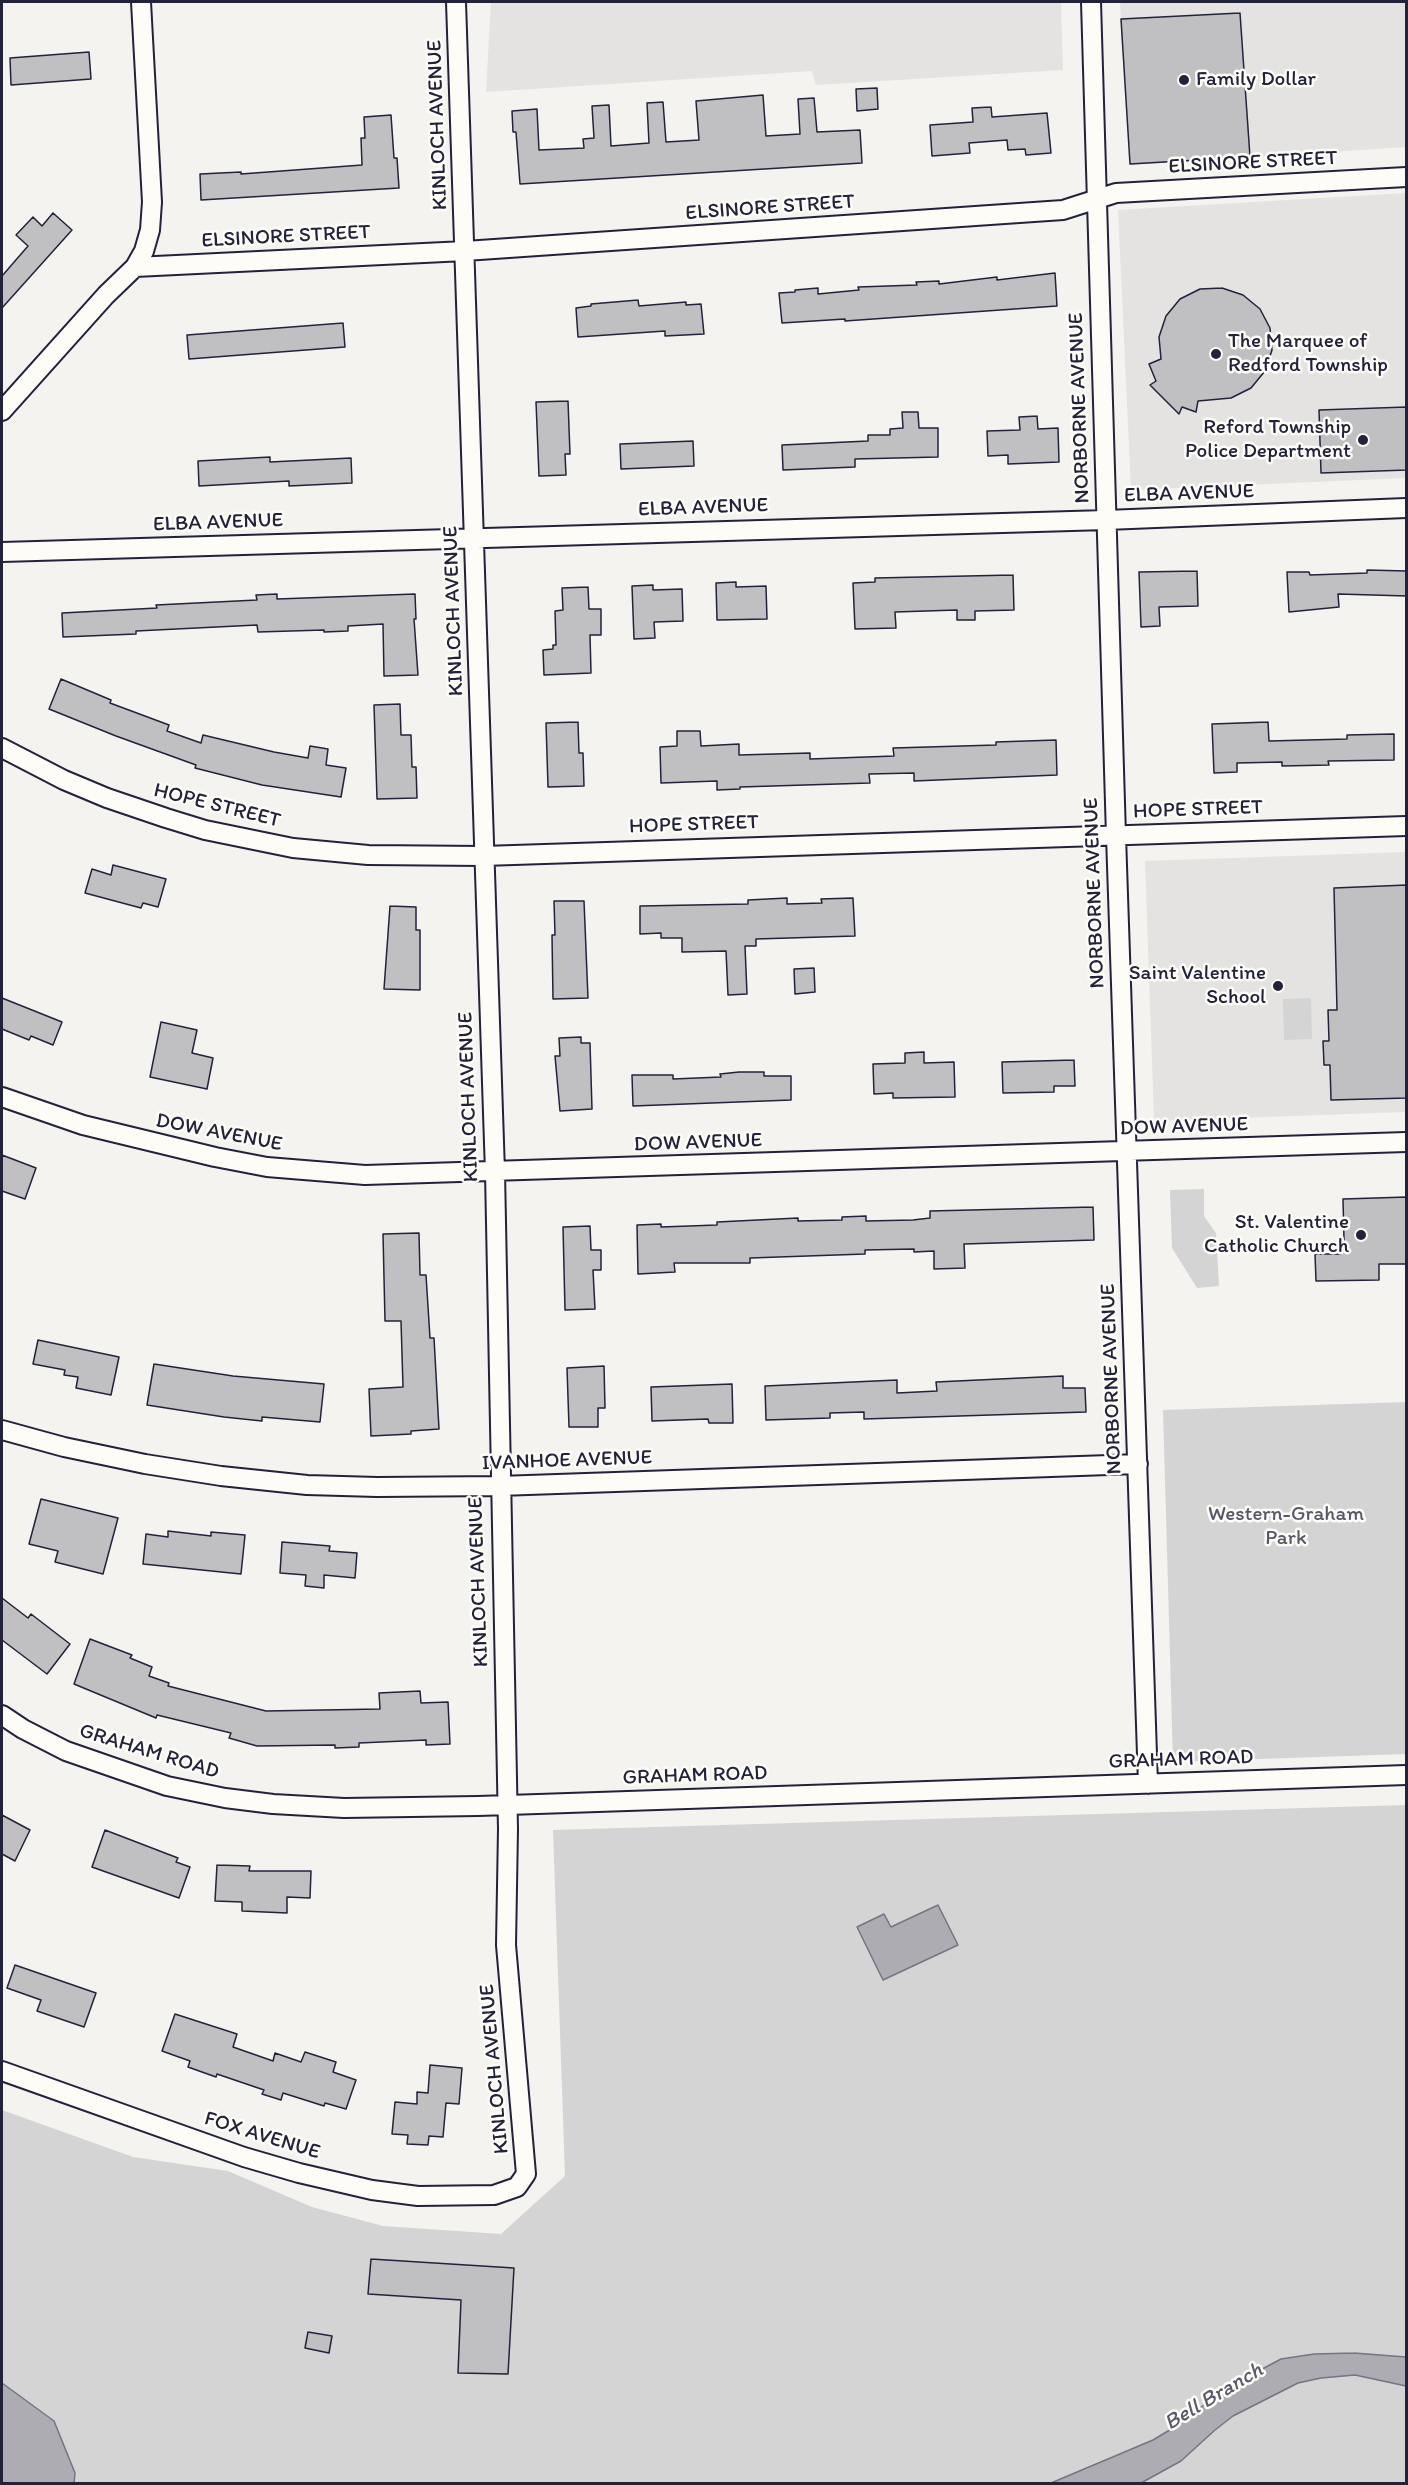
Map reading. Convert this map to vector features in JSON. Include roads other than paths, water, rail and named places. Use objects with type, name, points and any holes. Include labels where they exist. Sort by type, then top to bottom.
[{"type":"street","points":[[2,411],[106,295],[135,267],[144,250],[150,230],[152,202],[141,2]]},
{"type":"street","name":"KINLOCH AVENUE","points":[[456,2],[495,1172],[499,1486],[507,1805],[506,1946],[526,2162],[526,2174],[517,2187]]},
{"type":"street","name":"NORBORNE AVENUE","points":[[1091,2],[1148,1784]]},
{"type":"street","name":"ELSINORE STREET","points":[[135,267],[465,250],[1063,210],[1116,193],[1407,177]]},
{"type":"street","name":"ELBA AVENUE","points":[[2,552],[1106,520],[1407,508]]},
{"type":"street","name":"HOPE STREET","points":[[2,748],[37,767],[107,798],[166,818],[214,832],[293,848],[368,855],[483,856],[777,844],[1407,826]]},
{"type":"street","name":"DOW AVENUE","points":[[2,1096],[73,1122],[139,1140],[267,1167],[365,1175],[1407,1142]]},
{"type":"street","name":"IVANHOE AVENUE","points":[[2,1430],[99,1454],[221,1476],[308,1485],[499,1486],[1138,1464]]},
{"type":"street","name":"GRAHAM ROAD","points":[[2,1715],[23,1730],[66,1751],[167,1786],[225,1798],[273,1804],[344,1808],[507,1805],[1407,1775]]},
{"type":"street","name":"FOX AVENUE","points":[[2,2071],[298,2174],[372,2190],[418,2196],[494,2195],[517,2187]]},
{"type":"water","points":[[938,1905],[958,1945],[883,1980],[857,1927],[884,1914],[891,1927]]},
{"type":"water","name":"Bell Branch","points":[[1354,2353],[1406,2357],[1406,2386],[1355,2375],[1298,2383],[1233,2416],[1181,2461],[1141,2483],[1051,2483],[1153,2440],[1188,2419],[1217,2393],[1281,2359],[1314,2354]]},
{"type":"water","points":[[2,2383],[54,2421],[75,2473],[74,2483],[2,2483]]},
{"type":"place","name":"Family Dollar","points":[[1184,80]]},
{"type":"place","name":"The Marquee of Redford Township","points":[[1216,354]]},
{"type":"place","name":"Reford Township Police Department","points":[[1363,440]]},
{"type":"place","name":"Saint Valentine School","points":[[1278,986]]},
{"type":"place","name":"St. Valentine Catholic Church","points":[[1361,1235]]},
{"type":"park label","name":"Western-Graham Park","points":[[1286,1527]]}]
